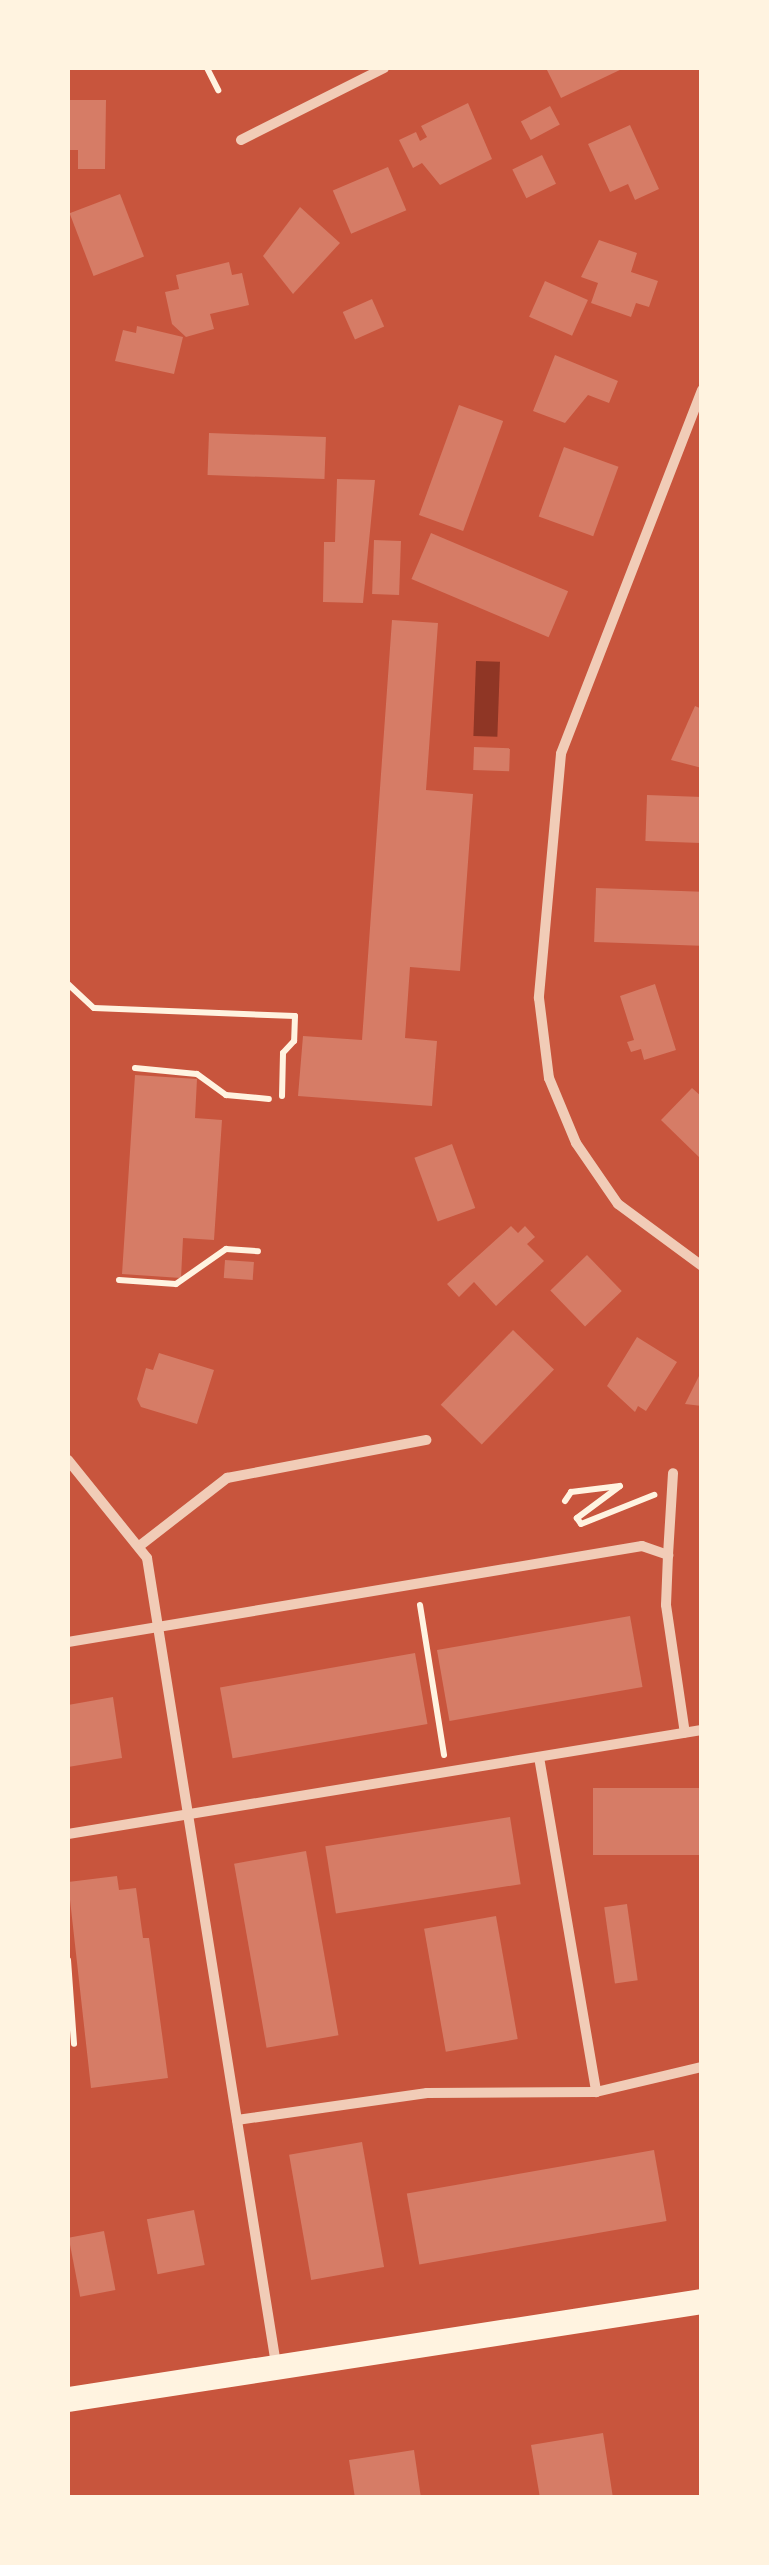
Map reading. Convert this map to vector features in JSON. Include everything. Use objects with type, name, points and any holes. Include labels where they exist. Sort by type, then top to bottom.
[{"type":"main road","points":[[68,2400],[702,2301]]},
{"type":"street","points":[[242,140],[384,68]]},
{"type":"street","points":[[702,390],[561,754],[539,998],[549,1078],[576,1143],[618,1204],[702,1266]]},
{"type":"street","points":[[142,1544],[227,1478],[426,1440]]},
{"type":"street","points":[[68,1460],[142,1544],[159,1624],[277,2368]]},
{"type":"street","points":[[673,1474],[666,1606],[685,1732]]},
{"type":"street","points":[[68,1642],[642,1546],[668,1555]]},
{"type":"street","points":[[68,1834],[702,1730]]},
{"type":"street","points":[[539,1757],[596,2092]]},
{"type":"street","points":[[236,2120],[427,2093],[596,2092],[702,2067]]},
{"type":"path","points":[[207,68],[218,90]]},
{"type":"path","points":[[68,984],[94,1008],[296,1016],[294,1040],[284,1053],[282,1096]]},
{"type":"path","points":[[135,1068],[197,1074],[226,1095],[270,1099]]},
{"type":"path","points":[[119,1280],[176,1284],[226,1250],[258,1250]]},
{"type":"path","points":[[565,1501],[572,1492],[620,1486],[577,1518],[581,1524],[665,1492]]},
{"type":"path","points":[[420,1602],[447,1771]]},
{"type":"path","points":[[68,1960],[74,2044]]},
{"type":"shaded area","points":[[476,661],[500,662],[497,737],[473,736]]},
{"type":"building","points":[[546,68],[624,68],[561,98]]},
{"type":"building","points":[[68,100],[106,100],[105,169],[78,169],[78,150],[68,150]]},
{"type":"building","points":[[468,103],[492,159],[440,185],[422,163],[413,168],[399,140],[416,132],[420,141],[427,137],[421,126]]},
{"type":"building","points":[[550,106],[560,125],[531,140],[521,121]]},
{"type":"building","points":[[630,125],[659,189],[635,200],[628,184],[610,192],[588,144]]},
{"type":"building","points":[[542,155],[556,184],[526,198],[512,169]]},
{"type":"building","points":[[388,167],[406,210],[351,234],[333,190]]},
{"type":"building","points":[[120,194],[144,257],[94,276],[70,213]]},
{"type":"building","points":[[300,207],[340,243],[293,294],[263,256]]},
{"type":"building","points":[[599,240],[637,253],[631,272],[658,281],[649,307],[636,303],[631,317],[591,303],[598,283],[581,277]]},
{"type":"building","points":[[229,262],[232,275],[242,273],[249,305],[210,314],[214,329],[186,337],[172,324],[165,292],[179,289],[176,275]]},
{"type":"building","points":[[545,281],[588,300],[572,336],[529,317]]},
{"type":"building","points":[[372,299],[384,326],[355,339],[343,312]]},
{"type":"building","points":[[137,326],[183,337],[174,374],[115,361],[123,330],[136,333]]},
{"type":"building","points":[[555,355],[618,381],[609,403],[588,395],[565,423],[533,411]]},
{"type":"building","points":[[459,405],[503,421],[463,531],[419,515]]},
{"type":"building","points":[[209,433],[326,437],[324,479],[208,475]]},
{"type":"building","points":[[564,447],[619,467],[593,536],[539,517]]},
{"type":"building","points":[[337,479],[375,480],[363,603],[323,602],[324,542],[335,542]]},
{"type":"building","points":[[431,533],[568,591],[549,637],[411,579]]},
{"type":"building","points":[[374,540],[401,541],[399,595],[372,594]]},
{"type":"building","points":[[392,620],[438,623],[426,790],[473,794],[460,971],[410,967],[405,1038],[437,1041],[432,1106],[298,1096],[303,1036],[362,1040]]},
{"type":"building","points":[[695,706],[702,709],[702,768],[671,760]]},
{"type":"building","points":[[474,747],[510,748],[509,771],[473,770]]},
{"type":"building","points":[[647,795],[702,797],[700,843],[645,841]]},
{"type":"building","points":[[596,888],[702,892],[700,946],[594,942]]},
{"type":"building","points":[[655,984],[676,1050],[644,1060],[641,1049],[631,1052],[627,1042],[634,1040],[620,996]]},
{"type":"building","points":[[135,1075],[197,1079],[195,1118],[222,1120],[214,1240],[183,1238],[181,1278],[122,1274]]},
{"type":"building","points":[[692,1088],[702,1097],[702,1160],[661,1120]]},
{"type":"building","points":[[452,1144],[475,1208],[438,1222],[414,1158]]},
{"type":"building","points":[[511,1226],[518,1233],[525,1226],[535,1237],[527,1244],[544,1261],[496,1306],[474,1282],[459,1297],[447,1284]]},
{"type":"building","points":[[587,1255],[622,1291],[585,1326],[550,1290]]},
{"type":"building","points":[[225,1260],[254,1262],[253,1280],[224,1278]]},
{"type":"building","points":[[513,1330],[554,1370],[482,1444],[441,1405]]},
{"type":"building","points":[[637,1337],[677,1362],[646,1411],[638,1406],[635,1412],[607,1386]]},
{"type":"building","points":[[159,1353],[214,1370],[197,1424],[141,1407],[137,1399],[146,1368],[153,1370]]},
{"type":"building","points":[[702,1370],[702,1406],[685,1404]]},
{"type":"building","points":[[630,1616],[643,1687],[449,1721],[437,1650]]},
{"type":"building","points":[[415,1653],[428,1724],[233,1758],[220,1687]]},
{"type":"building","points":[[113,1697],[122,1758],[68,1767],[68,1705]]},
{"type":"building","points":[[593,1788],[702,1788],[702,1855],[593,1855]]},
{"type":"building","points":[[510,1817],[521,1884],[336,1913],[325,1846]]},
{"type":"building","points":[[306,1851],[338,2035],[267,2048],[234,1864]]},
{"type":"building","points":[[117,1876],[119,1890],[136,1888],[143,1938],[149,1938],[168,2078],[91,2088],[68,1882]]},
{"type":"building","points":[[627,1904],[638,1980],[615,1983],[604,1907]]},
{"type":"building","points":[[496,1916],[518,2039],[446,2052],[424,1929]]},
{"type":"building","points":[[362,2142],[384,2267],[311,2280],[289,2155]]},
{"type":"building","points":[[654,2150],[667,2221],[419,2264],[407,2194]]},
{"type":"building","points":[[194,2210],[205,2265],[158,2274],[147,2219]]},
{"type":"building","points":[[104,2231],[115,2290],[80,2297],[69,2238]]},
{"type":"building","points":[[603,2433],[613,2498],[540,2498],[531,2445]]},
{"type":"building","points":[[414,2450],[421,2498],[355,2498],[349,2460]]}]
